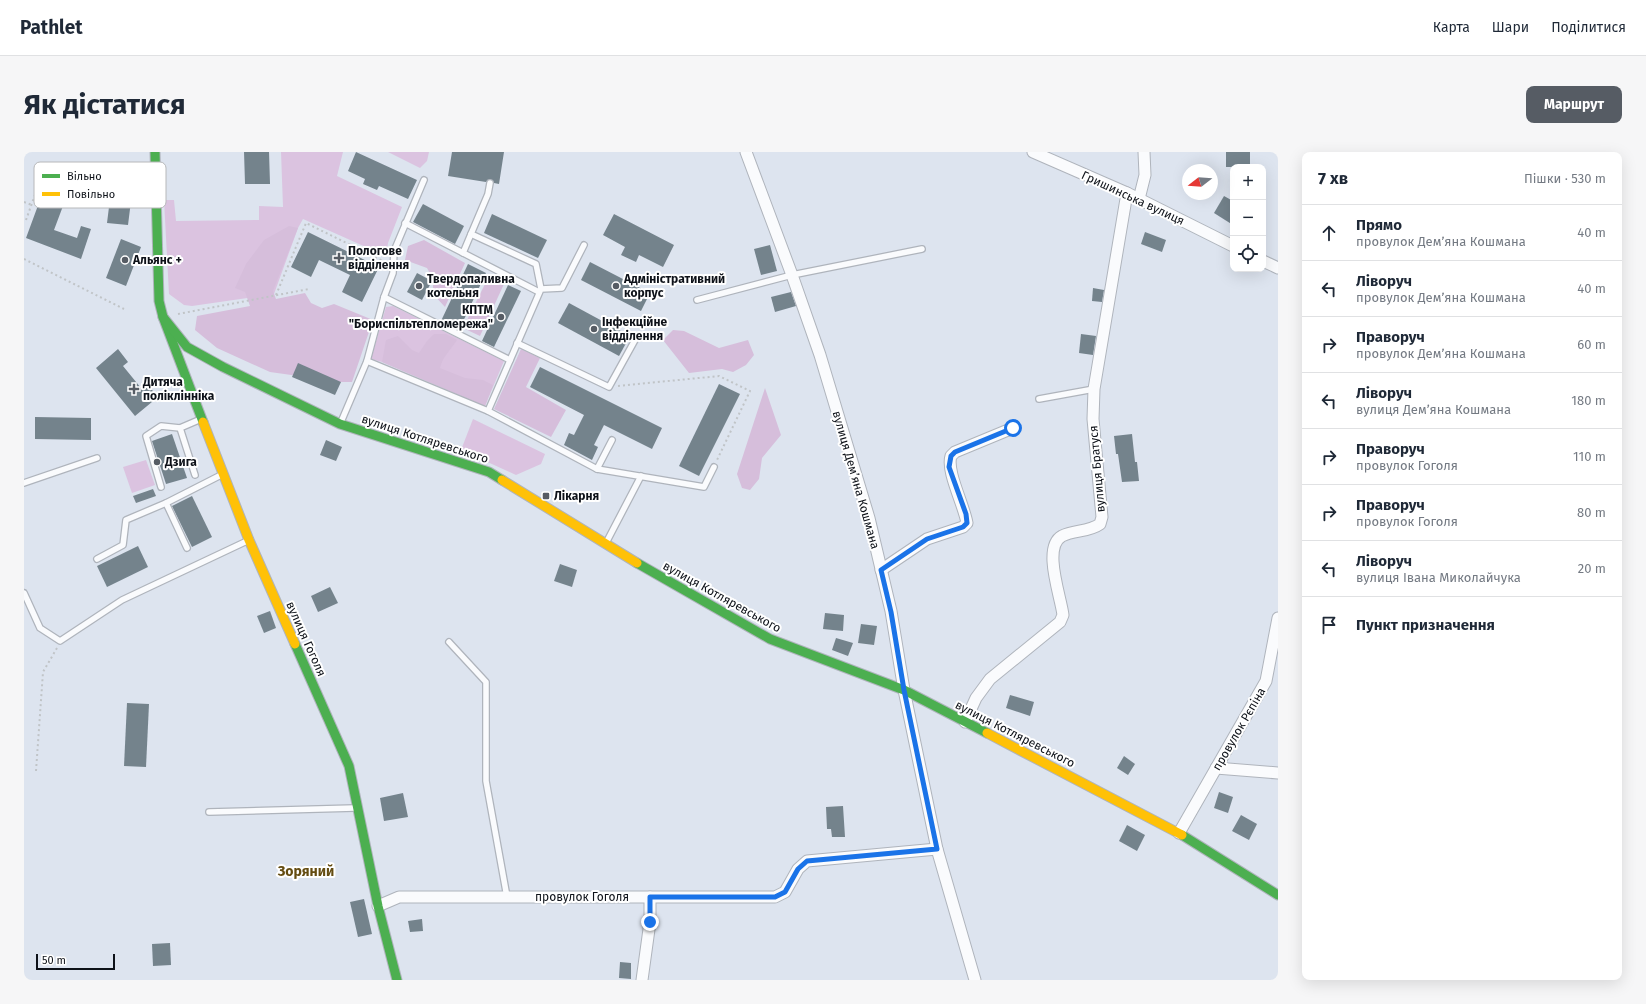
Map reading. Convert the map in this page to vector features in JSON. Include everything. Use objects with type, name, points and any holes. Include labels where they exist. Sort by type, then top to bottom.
[{"type":"street","name":"вулиця Гоголя","points":[[155,152],[155,162]]},
{"type":"street","name":"вулиця Демʼяна Кошмана","points":[[746,152],[792,275],[820,356],[869,518],[891,612],[904,690],[937,849],[975,980]]},
{"type":"street","name":"Гришинська вулиця","points":[[1033,152],[1127,193],[1230,244]]},
{"type":"street","points":[[1139,199],[1145,175],[1144,152]]},
{"type":"street","name":"вулиця Братуся","points":[[965,722],[976,698],[990,679],[1060,622],[1063,615],[1052,561],[1055,543],[1062,536],[1095,528],[1100,524],[1102,517],[1093,420],[1094,389],[1127,193]]},
{"type":"street","name":"вулиця Гоголя","points":[[157,208],[159,300],[163,317],[249,540],[349,766],[378,906],[397,980]]},
{"type":"street","points":[[1266,262],[1278,268]]},
{"type":"street","name":"вулиця Котляревського","points":[[163,317],[187,347],[223,367],[340,424],[489,472],[606,544],[770,639],[904,690],[1179,833],[1278,895]]},
{"type":"street","points":[[881,570],[927,539],[963,527],[967,523],[966,514],[949,467],[951,456],[955,452],[1013,428]]},
{"type":"street","name":"провулок Рєпіна","points":[[1179,833],[1266,681],[1278,618]]},
{"type":"street","points":[[1216,768],[1278,773]]},
{"type":"street","name":"провулок Гоголя","points":[[378,906],[399,898],[775,897],[785,892],[798,869],[807,861],[937,849]]},
{"type":"street","points":[[642,980],[650,922],[650,897]]},
{"type":"lane","points":[[340,424],[367,361],[384,297],[393,273],[394,251],[424,180]]},
{"type":"lane","points":[[463,253],[488,194],[490,183]]},
{"type":"lane","points":[[405,224],[540,290],[562,288],[584,245]]},
{"type":"lane","points":[[471,234],[536,264],[540,290],[488,412]]},
{"type":"lane","points":[[697,300],[792,275],[922,249]]},
{"type":"lane","points":[[384,297],[510,360]]},
{"type":"lane","points":[[517,343],[609,387],[635,340]]},
{"type":"lane","points":[[367,361],[488,412],[597,469],[704,487],[714,467]]},
{"type":"lane","points":[[1039,399],[1094,389]]},
{"type":"lane","points":[[161,487],[146,436],[161,426],[180,428],[202,418]]},
{"type":"lane","points":[[180,428],[195,475]]},
{"type":"lane","points":[[597,469],[612,440]]},
{"type":"lane","points":[[24,483],[97,458]]},
{"type":"lane","points":[[97,559],[123,545],[126,520],[166,503],[224,474]]},
{"type":"lane","points":[[606,544],[641,476]]},
{"type":"lane","points":[[166,503],[188,548]]},
{"type":"lane","points":[[24,593],[40,628],[60,641],[122,600],[249,540]]},
{"type":"lane","points":[[449,642],[486,682],[486,781],[507,897]]},
{"type":"lane","points":[[209,812],[358,808]]},
{"type":"path","points":[[26,220],[34,199]]},
{"type":"path","points":[[24,202],[32,205]]},
{"type":"path","points":[[276,295],[306,223],[394,266]]},
{"type":"path","points":[[24,259],[124,309]]},
{"type":"path","points":[[178,314],[309,289]]},
{"type":"path","points":[[609,387],[719,376],[750,391],[714,467]]},
{"type":"path","points":[[36,771],[43,672],[60,641]]},
{"type":"shaded area","points":[[281,152],[343,152],[337,176],[402,207],[388,243],[386,256],[303,219],[298,228],[274,294],[192,306],[184,305],[169,294],[164,208],[166,208],[166,200],[174,200],[176,221],[259,220],[259,206],[283,207]]},
{"type":"shaded area","points":[[388,152],[429,152],[427,161],[420,168]]},
{"type":"shaded area","points":[[289,226],[298,228],[273,291],[276,299],[305,293],[311,303],[322,308],[334,304],[373,320],[352,382],[341,382],[270,372],[217,348],[195,330],[197,316],[250,306],[245,292],[235,288],[246,264],[264,240]]},
{"type":"shaded area","points":[[424,240],[465,263],[445,307],[433,294],[433,279],[427,268],[405,260],[408,246]]},
{"type":"shaded area","points":[[489,276],[504,284],[480,336],[463,328]]},
{"type":"shaded area","points":[[393,306],[504,361],[485,406],[382,362],[371,359],[386,307]]},
{"type":"shaded area","points":[[673,330],[684,331],[719,348],[748,340],[754,355],[746,365],[733,372],[722,369],[689,373],[663,340]]},
{"type":"shaded area","points":[[434,334],[446,334],[457,340],[445,357],[440,368],[465,378],[483,380],[493,385],[485,406],[382,362],[386,340],[398,336],[412,350],[419,353]]},
{"type":"shaded area","points":[[521,349],[540,358],[526,387],[566,410],[551,437],[494,409]]},
{"type":"shaded area","points":[[765,388],[781,435],[762,458],[759,479],[750,490],[742,488],[737,474]]},
{"type":"shaded area","points":[[473,419],[545,454],[541,464],[516,475],[461,450]]},
{"type":"shaded area","points":[[146,460],[155,485],[132,493],[123,467]]},
{"type":"building","points":[[244,152],[269,152],[270,184],[245,184]]},
{"type":"building","points":[[356,152],[417,180],[408,199],[379,186],[377,190],[363,184],[365,179],[348,171]]},
{"type":"building","points":[[452,152],[504,152],[499,184],[494,183],[490,179],[486,182],[448,176]]},
{"type":"building","points":[[1226,152],[1250,152],[1250,164],[1230,164],[1230,167],[1226,167]]},
{"type":"building","points":[[1224,196],[1230,199],[1230,223],[1214,213]]},
{"type":"building","points":[[423,204],[464,226],[455,244],[413,222]]},
{"type":"building","points":[[37,208],[62,208],[54,230],[77,238],[81,226],[91,229],[81,259],[26,238]]},
{"type":"building","points":[[109,208],[130,208],[128,225],[107,223]]},
{"type":"building","points":[[492,214],[547,240],[538,258],[484,233]]},
{"type":"building","points":[[614,214],[674,245],[663,267],[639,255],[636,262],[621,255],[625,247],[603,235]]},
{"type":"building","points":[[308,232],[379,267],[362,302],[342,292],[350,275],[319,260],[311,277],[291,267]]},
{"type":"building","points":[[1145,232],[1166,240],[1162,252],[1141,244]]},
{"type":"building","points":[[121,239],[141,247],[126,286],[106,278]]},
{"type":"building","points":[[770,245],[777,271],[761,275],[754,249]]},
{"type":"building","name":"Адміністративний корпус","points":[[590,262],[650,293],[641,311],[581,280]]},
{"type":"building","points":[[468,264],[486,273],[459,330],[441,321]]},
{"type":"building","name":"Твердопаливна котельня","points":[[417,273],[432,281],[422,300],[407,292]]},
{"type":"building","name":"КПТМ \"Бориспільтепломережа\"","points":[[508,285],[521,291],[494,347],[482,341]]},
{"type":"building","points":[[1093,288],[1104,290],[1102,302],[1092,301]]},
{"type":"building","points":[[791,292],[796,306],[775,312],[771,297]]},
{"type":"building","name":"Інфекційне відділення","points":[[569,303],[630,336],[619,356],[558,323]]},
{"type":"building","points":[[1081,334],[1096,336],[1093,355],[1079,353]]},
{"type":"building","name":"Дитяча поліклінніка","points":[[118,349],[128,362],[123,366],[141,388],[147,384],[158,397],[135,416],[96,368]]},
{"type":"building","points":[[298,363],[341,382],[335,395],[292,377]]},
{"type":"building","points":[[540,367],[662,428],[652,449],[604,425],[594,445],[598,447],[592,460],[564,445],[569,433],[574,435],[584,415],[530,387]]},
{"type":"building","points":[[719,384],[740,394],[699,476],[679,466]]},
{"type":"building","points":[[35,417],[91,418],[91,440],[35,439]]},
{"type":"building","points":[[172,434],[187,478],[166,484],[152,441]]},
{"type":"building","points":[[1132,434],[1139,481],[1122,482],[1114,436]]},
{"type":"building","points":[[326,440],[342,447],[336,461],[320,455]]},
{"type":"building","points":[[153,489],[156,496],[136,503],[133,496]]},
{"type":"building","points":[[192,496],[212,537],[192,547],[172,506]]},
{"type":"building","points":[[138,546],[148,567],[107,587],[97,566]]},
{"type":"building","points":[[560,564],[577,570],[572,587],[554,581]]},
{"type":"building","points":[[330,587],[338,603],[318,612],[311,596]]},
{"type":"building","points":[[270,611],[276,628],[264,633],[257,616]]},
{"type":"building","points":[[825,613],[844,615],[843,631],[823,629]]},
{"type":"building","points":[[861,624],[877,626],[874,645],[858,643]]},
{"type":"building","points":[[836,638],[853,643],[848,656],[832,650]]},
{"type":"building","points":[[1010,695],[1034,702],[1030,716],[1006,708]]},
{"type":"building","points":[[127,703],[149,704],[146,767],[124,766]]},
{"type":"building","points":[[1124,756],[1135,764],[1128,775],[1117,768]]},
{"type":"building","points":[[1219,792],[1233,797],[1228,813],[1214,808]]},
{"type":"building","points":[[403,793],[408,817],[384,821],[380,798]]},
{"type":"building","points":[[843,806],[845,837],[832,837],[831,829],[827,829],[826,807]]},
{"type":"building","points":[[1241,815],[1257,824],[1249,840],[1232,831]]},
{"type":"building","points":[[1127,825],[1145,835],[1137,851],[1119,841]]},
{"type":"building","points":[[364,899],[372,934],[358,937],[350,902]]},
{"type":"building","points":[[422,919],[423,931],[410,932],[408,921]]},
{"type":"building","points":[[170,943],[171,965],[153,966],[152,944]]},
{"type":"building","points":[[620,962],[631,963],[631,979],[619,978]]},
{"type":"traffic: fast","points":[[155,152],[155,162]]},
{"type":"traffic: fast","points":[[157,208],[159,301],[163,317],[203,422]]},
{"type":"traffic: fast","points":[[163,317],[187,347],[223,367],[340,424],[489,472],[502,480]]},
{"type":"traffic: fast","points":[[637,563],[770,639],[904,690],[987,733]]},
{"type":"traffic: fast","points":[[295,644],[349,766],[378,906],[397,980]]},
{"type":"traffic: fast","points":[[1182,835],[1278,895]]},
{"type":"traffic: slow","points":[[203,422],[249,540],[295,644]]},
{"type":"traffic: slow","points":[[502,480],[637,563]]},
{"type":"traffic: slow","points":[[987,733],[1182,835]]},
{"type":"place","name":"Пологове відділення","points":[[339,258]]},
{"type":"place","name":"Альянс +","points":[[125,260]]},
{"type":"place","name":"Твердопаливна котельня","points":[[419,286]]},
{"type":"place","name":"Адміністративний корпус","points":[[616,286]]},
{"type":"place","name":"КПТМ \"Бориспільтепломережа\"","points":[[501,317]]},
{"type":"place","name":"Інфекційне відділення","points":[[594,329]]},
{"type":"place","name":"Дитяча поліклінніка","points":[[134,389]]},
{"type":"place","name":"Дзига","points":[[157,462]]},
{"type":"place","name":"Лікарня","points":[[546,496]]},
{"type":"district","name":"Зоряний","points":[[306,871]]},
{"type":"route","points":[[650,922],[650,897],[775,897],[785,892],[798,869],[807,861],[937,849],[904,690],[891,612],[881,570],[927,539],[951,532],[963,527],[967,523],[966,514],[949,467],[951,456],[955,452],[1013,428]]}]
